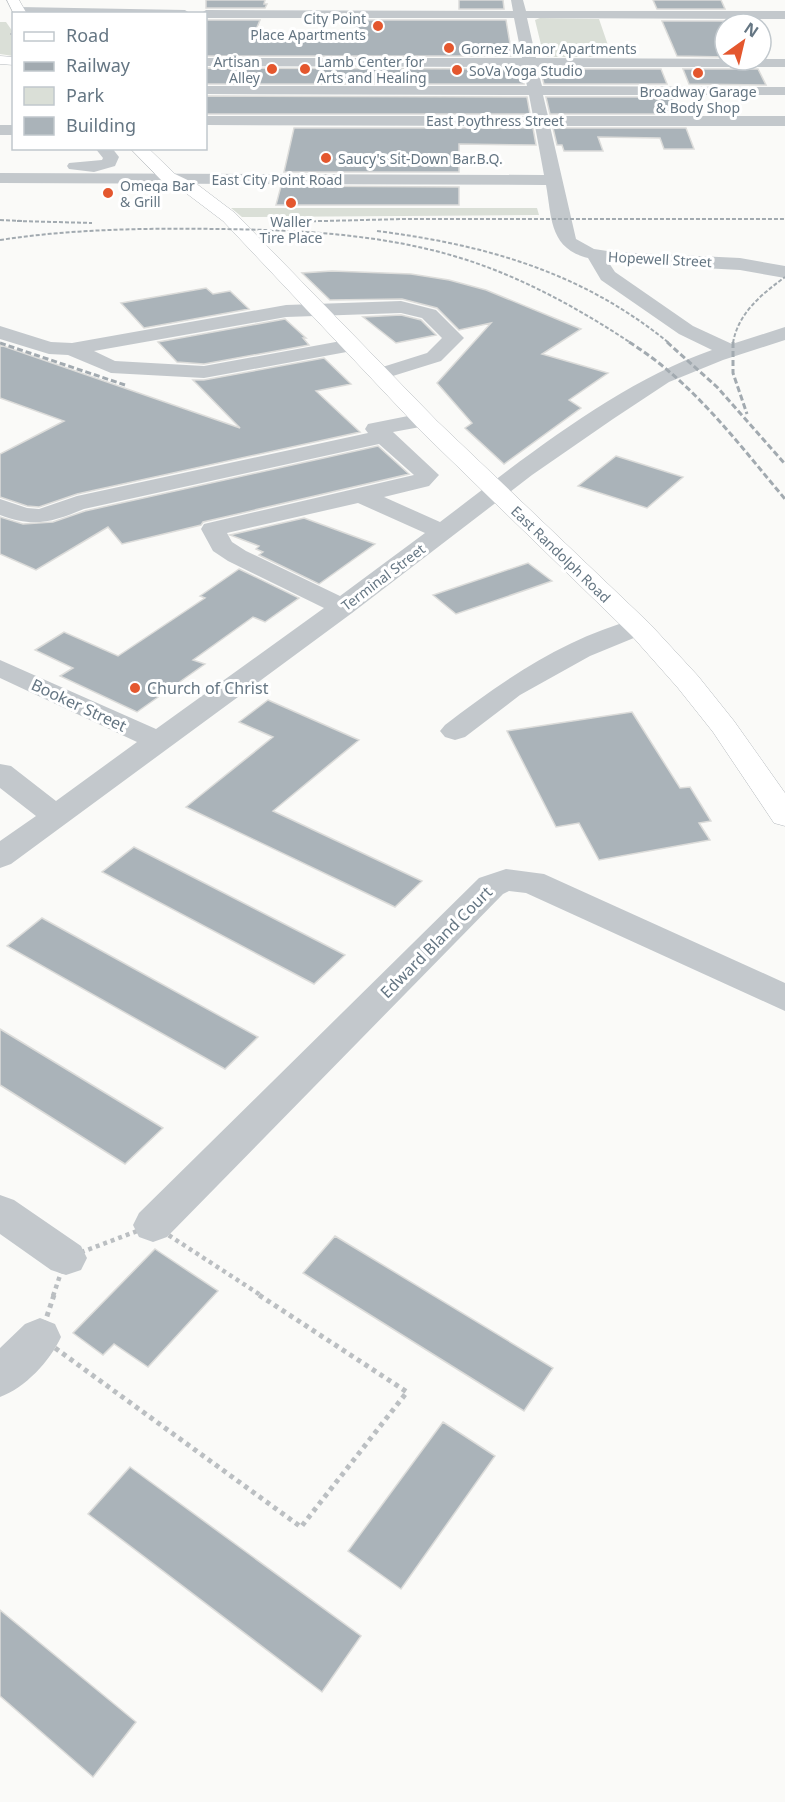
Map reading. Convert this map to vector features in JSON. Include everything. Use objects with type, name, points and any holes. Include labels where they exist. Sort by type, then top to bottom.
[{"type":"main road","name":"East Randolph Road","points":[[140,150],[169,178],[192,189],[229,217],[315,310],[352,345],[423,420],[637,627],[688,682],[724,727],[785,816]]},
{"type":"main road","name":"East Randolph Road","points":[[169,178],[165,184],[183,204]]},
{"type":"main road","name":"East Randolph Road","points":[[259,273],[315,310]]},
{"type":"street","points":[[15,9],[53,0]]},
{"type":"street","name":"Hopewell Street","points":[[517,0],[518,38],[528,63],[566,237],[572,244],[595,255],[638,260],[740,264],[785,272]]},
{"type":"street","points":[[207,14],[286,7],[345,14],[785,15]]},
{"type":"street","points":[[280,32],[286,7]]},
{"type":"street","points":[[15,9],[117,12]]},
{"type":"street","points":[[340,62],[345,14]]},
{"type":"street","points":[[207,62],[274,56],[340,62],[785,63]]},
{"type":"street","points":[[207,90],[785,92]]},
{"type":"street","name":"East Poythress Street","points":[[207,121],[785,121]]},
{"type":"street","points":[[25,161],[44,165],[94,167],[111,160],[104,150]]},
{"type":"street","name":"East City Point Road","points":[[0,179],[554,180]]},
{"type":"street","points":[[595,255],[608,276],[686,330],[730,351]]},
{"type":"street","points":[[0,332],[49,348],[72,349],[286,311],[400,306],[429,314],[454,338],[434,357],[380,374]]},
{"type":"street","name":"Terminal Street","points":[[0,857],[343,607],[496,491],[643,388],[730,351],[785,333]]},
{"type":"street","points":[[72,349],[111,367],[204,372],[352,345]]},
{"type":"street","points":[[343,607],[237,556],[222,546],[213,528],[421,481],[426,475],[376,429],[423,420]]},
{"type":"street","points":[[0,506],[24,516],[36,518],[77,503],[384,436]]},
{"type":"street","points":[[360,495],[442,532]]},
{"type":"street","points":[[455,732],[510,689],[580,650],[637,627]]},
{"type":"street","name":"Booker Street","points":[[0,668],[159,741]]},
{"type":"street","points":[[0,773],[57,816]]},
{"type":"street","name":"Edward Bland Court","points":[[153,1225],[491,886],[506,880],[532,882],[785,998]]},
{"type":"street","points":[[0,1212],[66,1258]]},
{"type":"street","points":[[0,1377],[40,1337]]},
{"type":"path","points":[[153,1225],[407,1392],[301,1527],[40,1337],[66,1258],[153,1225]]},
{"type":"green space","points":[[540,18],[599,19],[612,57],[544,57],[535,20]]},
{"type":"green space","points":[[0,22],[6,22],[12,31],[12,56],[0,54]]},
{"type":"green space","points":[[231,208],[537,208],[539,215],[242,217]]},
{"type":"building","points":[[206,0],[265,0],[264,4],[267,4],[265,8],[206,8]]},
{"type":"building","points":[[459,0],[503,0],[504,9],[459,9]]},
{"type":"building","points":[[653,0],[721,0],[725,9],[657,9]]},
{"type":"building","points":[[207,20],[260,20],[253,37],[354,37],[356,20],[506,20],[512,56],[207,56]]},
{"type":"building","points":[[662,21],[713,21],[713,57],[677,56]]},
{"type":"building","points":[[207,68],[521,69],[524,84],[207,84]]},
{"type":"building","points":[[540,69],[661,69],[667,84],[544,84]]},
{"type":"building","points":[[683,69],[713,69],[713,72],[760,72],[766,85],[689,84]]},
{"type":"building","points":[[207,96],[527,97],[530,114],[207,114]]},
{"type":"building","points":[[546,97],[673,97],[680,114],[550,114]]},
{"type":"building","points":[[294,128],[533,128],[536,145],[459,144],[459,172],[284,172]]},
{"type":"building","points":[[553,128],[686,128],[694,149],[664,149],[660,138],[598,137],[603,151],[564,151],[562,145],[557,145]]},
{"type":"building","points":[[281,186],[459,187],[459,205],[276,205]]},
{"type":"building","points":[[332,271],[411,274],[449,280],[486,290],[581,329],[542,354],[608,373],[569,400],[581,408],[504,464],[465,428],[472,423],[437,383],[491,323],[459,330],[437,308],[402,299],[330,300],[302,273]]},
{"type":"building","points":[[206,288],[213,294],[230,291],[249,309],[144,328],[121,303]]},
{"type":"building","points":[[401,315],[421,320],[436,335],[396,343],[363,317]]},
{"type":"building","points":[[285,319],[306,338],[303,338],[309,345],[204,364],[177,362],[158,342]]},
{"type":"building","points":[[0,345],[240,428],[193,380],[204,380],[324,358],[351,384],[316,391],[360,432],[77,494],[39,507],[27,506],[0,497],[0,454],[64,421],[0,398]]},
{"type":"building","points":[[378,446],[409,474],[203,522],[201,525],[122,544],[108,527],[36,570],[0,554],[0,517],[23,524],[53,522],[85,511]]},
{"type":"building","points":[[616,456],[683,477],[647,508],[578,486]]},
{"type":"building","points":[[304,518],[375,544],[319,584],[259,555],[263,552],[256,549],[259,546],[230,535]]},
{"type":"building","points":[[528,563],[552,581],[456,614],[433,595]]},
{"type":"building","points":[[239,569],[299,598],[265,622],[253,617],[193,660],[205,664],[137,712],[60,676],[73,668],[35,650],[64,632],[118,656],[205,598],[200,596]]},
{"type":"building","points":[[268,700],[359,740],[273,811],[422,881],[395,907],[186,807],[273,737],[239,722]]},
{"type":"building","points":[[632,712],[680,788],[690,787],[711,821],[699,823],[710,840],[599,860],[579,823],[556,827],[507,731]]},
{"type":"building","points":[[134,847],[345,955],[314,984],[102,872]]},
{"type":"building","points":[[42,918],[258,1037],[225,1069],[7,946]]},
{"type":"building","points":[[0,1029],[163,1128],[125,1164],[0,1085]]},
{"type":"building","points":[[335,1236],[553,1368],[524,1411],[303,1273]]},
{"type":"building","points":[[155,1249],[218,1291],[148,1367],[114,1344],[103,1355],[73,1333]]},
{"type":"building","points":[[443,1422],[495,1456],[401,1589],[348,1551]]},
{"type":"building","points":[[130,1467],[361,1636],[322,1692],[88,1514]]},
{"type":"building","points":[[0,1610],[136,1722],[93,1777],[0,1696]]},
{"type":"railway","points":[[282,222],[405,219],[785,219]]},
{"type":"railway","points":[[0,220],[24,221]]},
{"type":"railway","points":[[17,221],[92,223]]},
{"type":"railway","points":[[0,240],[81,231],[163,229],[313,232],[377,239],[439,252],[512,277],[593,319],[631,343]]},
{"type":"railway","points":[[377,231],[456,244],[531,266],[567,280],[602,298],[636,318],[669,343]]},
{"type":"railway","points":[[733,343],[740,322],[752,305],[785,277]]},
{"type":"railway","points":[[629,342],[674,375],[694,394],[785,499]]},
{"type":"railway","points":[[667,342],[717,387],[785,464]]},
{"type":"railway","points":[[0,343],[125,385]]},
{"type":"railway","points":[[733,343],[733,373],[747,414]]},
{"type":"place","name":"City Point Place Apartments","points":[[378,26]]},
{"type":"place","name":"Gornez Manor Apartments","points":[[449,48]]},
{"type":"place","name":"Artisan Alley","points":[[272,69]]},
{"type":"place","name":"Lamb Center for Arts and Healing","points":[[305,69]]},
{"type":"place","name":"SoVa Yoga Studio","points":[[457,70]]},
{"type":"place","name":"Broadway Garage & Body Shop","points":[[698,73]]},
{"type":"place","name":"Saucy's Sit-Down Bar.B.Q.","points":[[326,158]]},
{"type":"place","name":"Omega Bar & Grill","points":[[108,193]]},
{"type":"place","name":"Waller Tire Place","points":[[291,203]]},
{"type":"place","name":"Church of Christ","points":[[135,688]]}]
